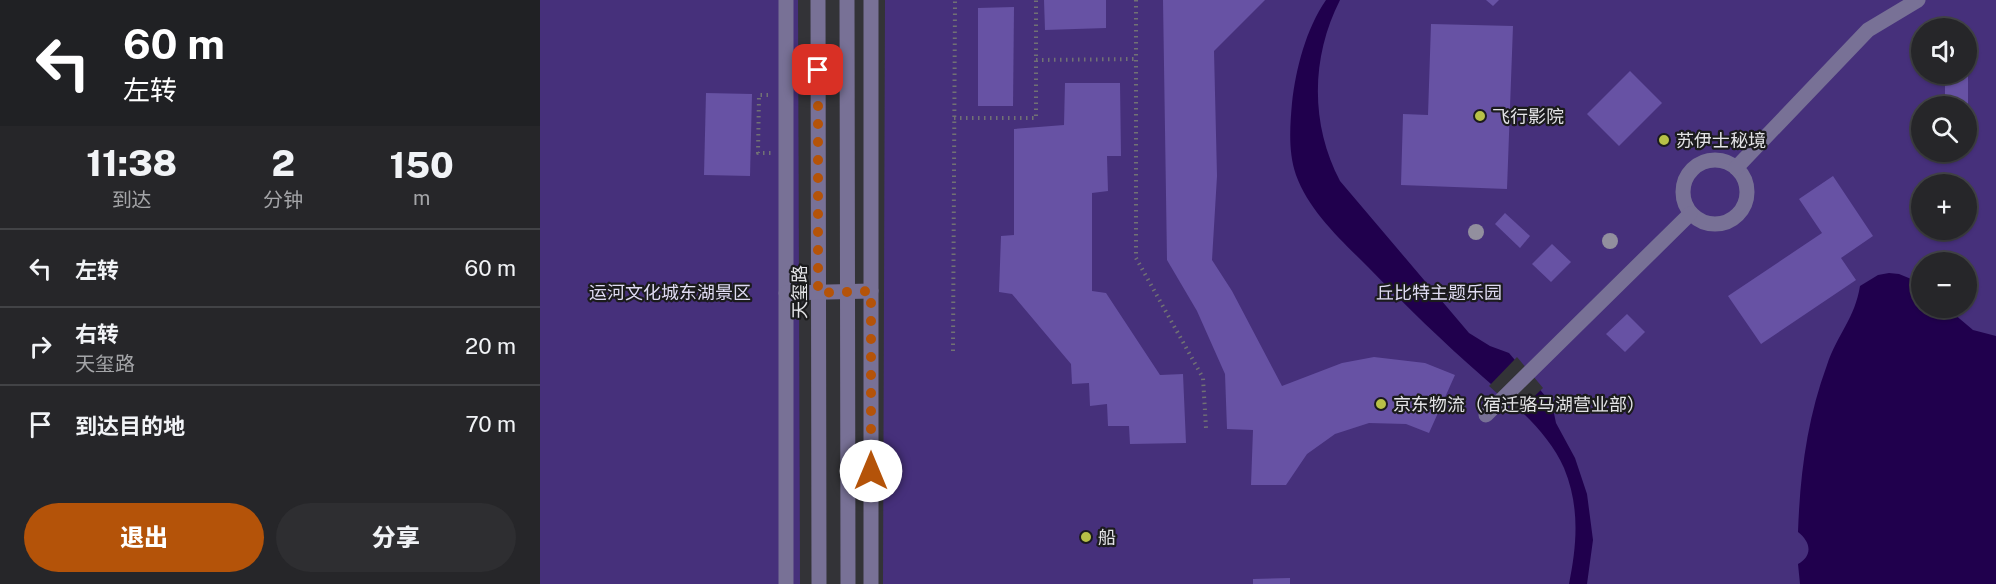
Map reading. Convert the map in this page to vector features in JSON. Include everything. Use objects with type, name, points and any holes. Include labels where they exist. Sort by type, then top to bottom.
[{"type":"street","points":[[786,0],[786,584]]},
{"type":"street","name":"天玺路","points":[[818,0],[819,584]]},
{"type":"street","points":[[847,0],[848,584]]},
{"type":"street","points":[[871,0],[871,584]]},
{"type":"street","points":[[1736,168],[1868,30],[1918,0]]},
{"type":"street","points":[[1706,161],[1727,162],[1736,168],[1743,176],[1747,197],[1737,215],[1729,221],[1708,224],[1690,214],[1682,194],[1688,174],[1706,161]]},
{"type":"street","points":[[1486,415],[1690,214]]},
{"type":"street","points":[[786,293],[871,291]]},
{"type":"path","points":[[953,351],[955,0]]},
{"type":"path","points":[[954,118],[1036,118],[1036,0]]},
{"type":"path","points":[[1136,0],[1136,258],[1203,378],[1206,428]]},
{"type":"path","points":[[1036,60],[1136,59]]},
{"type":"path","points":[[786,95],[759,95],[758,153],[786,153]]},
{"type":"green space","name":"运河文化城东湖景区","points":[[540,0],[798,0],[800,584],[540,584]]},
{"type":"green space","name":"丘比特主题乐园","points":[[885,0],[1996,0],[1996,584],[883,584]]},
{"type":"shaded area","points":[[1326,0],[1340,0],[1330,22],[1319,67],[1319,114],[1330,159],[1340,181],[1469,333],[1490,346],[1509,353],[1552,404],[1556,423],[1575,458],[1587,494],[1593,540],[1587,584],[1569,584],[1574,554],[1575,511],[1564,468],[1549,442],[1517,407],[1439,337],[1347,246],[1317,213],[1296,175],[1290,130],[1296,76],[1313,23]]},
{"type":"shaded area","points":[[1899,274],[1911,279],[1911,318],[1959,318],[1973,330],[1996,336],[1996,584],[1800,584],[1798,564],[1808,553],[1808,544],[1798,532],[1801,489],[1814,406],[1831,354],[1854,308],[1860,286],[1878,275]]},
{"type":"pier","points":[[1517,357],[1543,388],[1518,412],[1489,386]]},
{"type":"building","points":[[1044,0],[1106,0],[1106,28],[1045,30]]},
{"type":"building","points":[[1163,0],[1265,0],[1214,51],[1217,176],[1212,260],[1232,291],[1282,386],[1342,363],[1374,357],[1425,363],[1455,375],[1429,433],[1406,424],[1369,423],[1335,434],[1307,454],[1286,485],[1251,485],[1253,430],[1227,429],[1225,374],[1197,311],[1167,260]]},
{"type":"building","points":[[1486,0],[1499,0],[1493,6]]},
{"type":"building","points":[[1014,7],[1013,106],[978,106],[978,8]]},
{"type":"building","points":[[1431,24],[1513,26],[1507,189],[1401,185],[1403,114],[1428,115]]},
{"type":"building","points":[[1630,71],[1662,103],[1619,146],[1587,114]]},
{"type":"building","points":[[1065,83],[1120,83],[1121,156],[1107,156],[1108,191],[1092,193],[1092,291],[1106,293],[1160,375],[1183,374],[1186,443],[1130,444],[1129,426],[1108,426],[1107,404],[1090,406],[1089,383],[1072,384],[1071,364],[1012,294],[999,292],[1001,236],[1014,235],[1014,129],[1064,125]]},
{"type":"building","points":[[1945,84],[1968,84],[1968,96],[1945,96]]},
{"type":"building","points":[[706,93],[752,94],[750,176],[704,175]]},
{"type":"building","points":[[1833,176],[1873,236],[1841,258],[1856,280],[1761,344],[1728,296],[1822,233],[1799,199]]},
{"type":"building","points":[[1505,213],[1530,236],[1520,248],[1495,224]]},
{"type":"building","points":[[1552,244],[1571,262],[1551,282],[1532,264]]},
{"type":"building","points":[[1627,314],[1645,332],[1625,352],[1606,334]]},
{"type":"building","points":[[1290,578],[1290,584],[1253,584],[1253,579]]},
{"type":"place","name":"飞行影院","points":[[1480,116]]},
{"type":"place","name":"苏伊士秘境","points":[[1664,140]]},
{"type":"place","name":"京东物流（宿迁骆马湖营业部）","points":[[1381,404]]},
{"type":"place","name":"船","points":[[1086,537]]},
{"type":"route","points":[[818,70],[818,293],[871,291],[871,471]]}]
